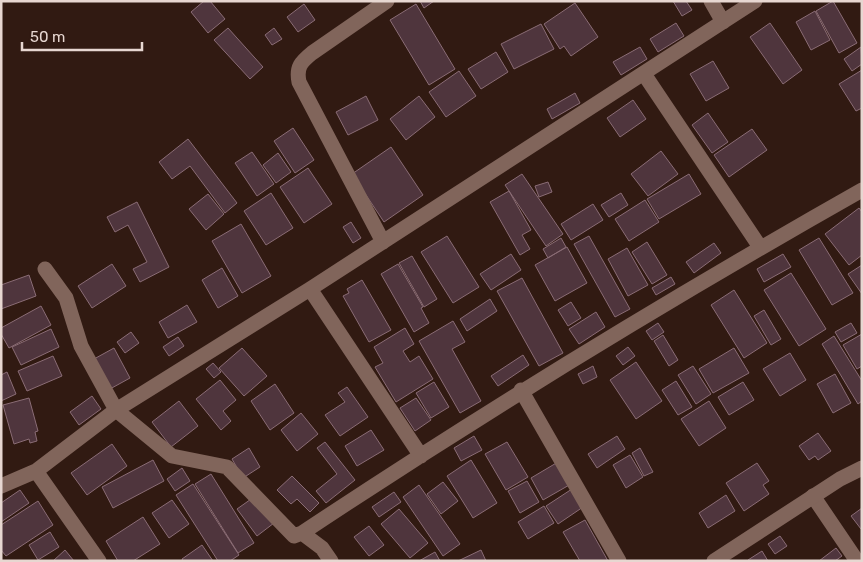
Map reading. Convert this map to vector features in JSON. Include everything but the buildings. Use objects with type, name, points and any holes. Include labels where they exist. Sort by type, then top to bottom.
[{"type":"street","points":[[383,242],[300,82],[297,72],[300,62],[387,1]]},
{"type":"street","points":[[711,1],[723,22]]},
{"type":"street","points":[[1,486],[36,471],[116,410],[310,289],[755,1]]},
{"type":"street","points":[[644,74],[760,247]]},
{"type":"street","points":[[45,269],[66,298],[82,346],[116,410],[172,456],[227,467],[294,536],[302,533],[521,390],[760,247],[862,190]]},
{"type":"street","points":[[310,289],[420,456]]},
{"type":"street","points":[[521,390],[619,561]]},
{"type":"street","points":[[714,561],[840,479],[862,468]]},
{"type":"street","points":[[36,471],[99,561]]},
{"type":"street","points":[[813,496],[857,561]]},
{"type":"street","points":[[302,533],[322,548],[331,561]]}]
